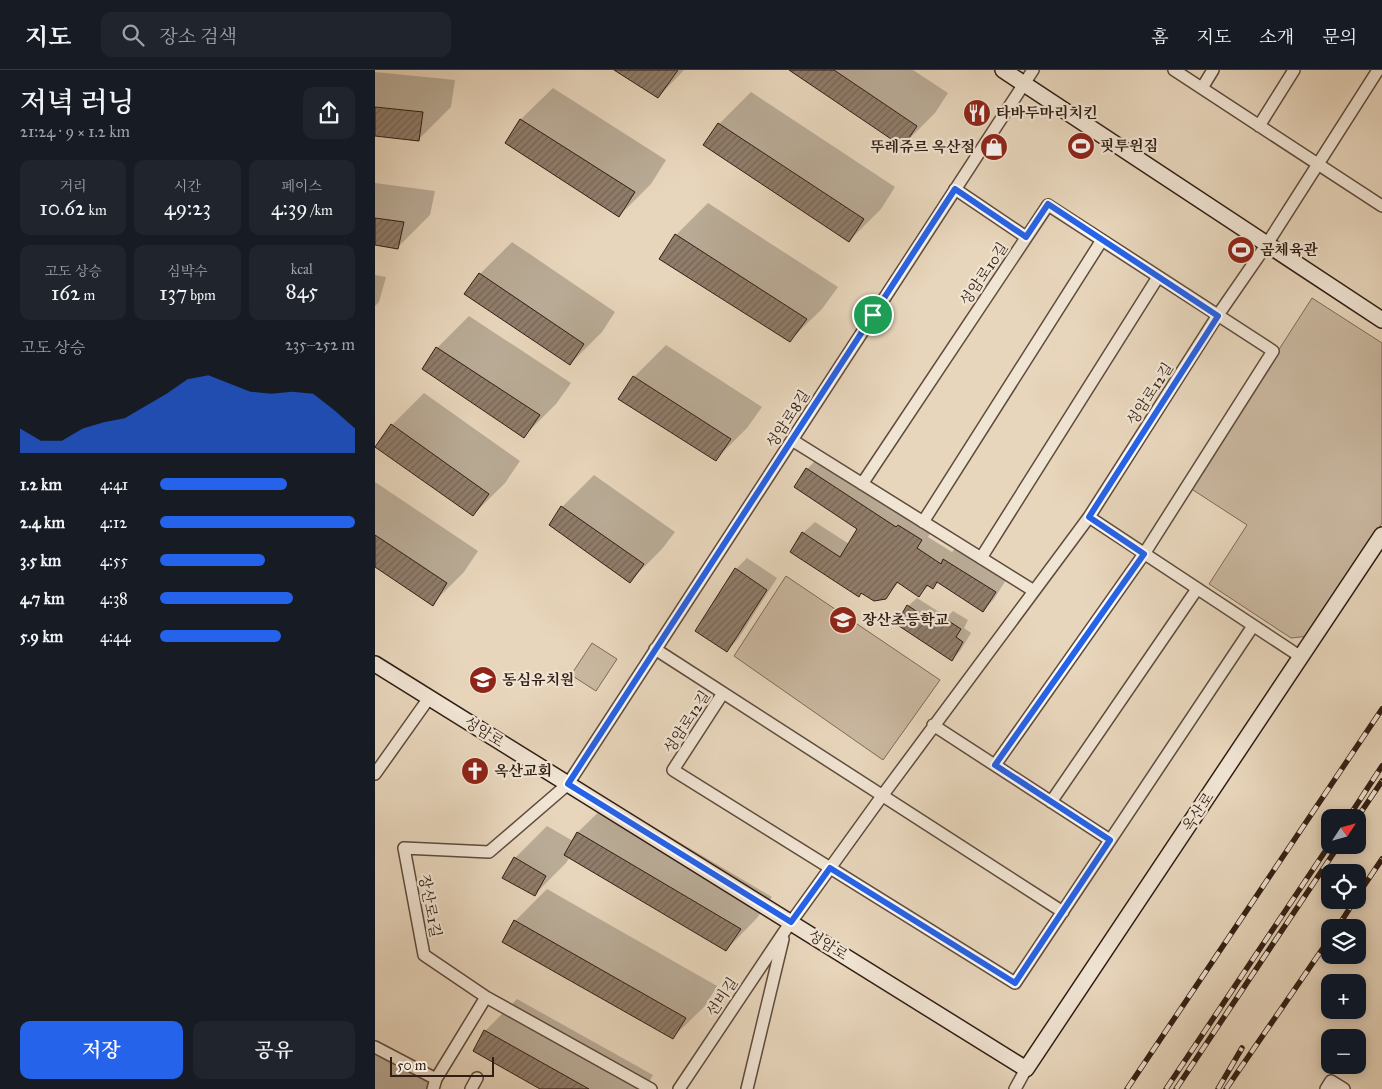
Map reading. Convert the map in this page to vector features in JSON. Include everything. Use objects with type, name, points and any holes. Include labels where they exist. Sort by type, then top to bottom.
[{"type":"street","points":[[1003,70],[1382,320]]},
{"type":"street","name":"성암로8길","points":[[403,848],[489,852],[568,784],[1033,70]]},
{"type":"street","points":[[1174,70],[1318,165],[1380,201]]},
{"type":"street","points":[[1202,88],[1213,70]]},
{"type":"street","points":[[1259,126],[1294,70]]},
{"type":"street","name":"성암로12길","points":[[788,927],[933,725],[1089,517],[1378,70]]},
{"type":"street","points":[[955,189],[1026,237]]},
{"type":"street","name":"성암로10길","points":[[862,484],[1048,204],[1273,351],[1144,554]]},
{"type":"street","points":[[923,522],[1102,240]]},
{"type":"street","points":[[981,558],[1158,277]]},
{"type":"street","points":[[792,440],[1034,591]]},
{"type":"street","points":[[1089,517],[1301,657]]},
{"type":"street","name":"옥산로","points":[[1015,1089],[1026,1068],[1382,535]]},
{"type":"street","points":[[995,765],[1144,554]]},
{"type":"street","points":[[1051,802],[1197,589]]},
{"type":"street","points":[[1063,912],[1253,626]]},
{"type":"street","points":[[655,649],[723,693]]},
{"type":"street","name":"성암로","points":[[375,664],[568,784],[788,927],[1026,1068]]},
{"type":"street","name":"성암로12길","points":[[723,693],[1063,912],[1015,983],[673,770],[723,693]]},
{"type":"street","points":[[375,774],[429,698]]},
{"type":"street","points":[[933,725],[1110,840]]},
{"type":"street","name":"장산로1길","points":[[403,848],[424,955],[487,997],[651,1089]]},
{"type":"street","points":[[747,1089],[788,927]]},
{"type":"street","name":"선비길","points":[[679,1089],[788,927]]},
{"type":"street","points":[[375,1047],[434,1084],[487,997]]},
{"type":"street","points":[[471,1089],[477,1078]]},
{"type":"street","points":[[1326,1089],[1331,1081],[1344,1089]]},
{"type":"shaded area","points":[[1312,298],[1382,343],[1382,523],[1309,636],[1291,638],[1209,584],[1247,525],[1190,488]]},
{"type":"shaded area","points":[[786,576],[940,680],[883,760],[734,656]]},
{"type":"shaded area","points":[[592,643],[617,659],[596,691],[571,675]]},
{"type":"building","points":[[614,70],[678,70],[658,98]]},
{"type":"building","points":[[789,70],[834,70],[917,126],[903,147]]},
{"type":"building","points":[[375,107],[423,112],[419,141],[375,136]]},
{"type":"building","points":[[520,119],[635,192],[619,217],[505,143]]},
{"type":"building","points":[[718,123],[864,219],[849,242],[703,145]]},
{"type":"building","points":[[375,218],[404,222],[398,249],[375,245]]},
{"type":"building","points":[[675,234],[807,319],[790,342],[659,259]]},
{"type":"building","points":[[479,273],[584,344],[570,365],[464,294]]},
{"type":"building","points":[[436,347],[540,415],[524,438],[422,369]]},
{"type":"building","points":[[633,376],[731,439],[716,461],[618,399]]},
{"type":"building","points":[[391,424],[489,494],[473,516],[375,447]]},
{"type":"building","points":[[806,468],[896,527],[898,525],[922,540],[917,548],[941,564],[943,559],[996,592],[983,612],[937,582],[933,589],[927,585],[919,597],[897,582],[886,599],[874,601],[861,593],[859,597],[790,552],[802,532],[840,557],[857,529],[794,487]]},
{"type":"building","points":[[561,506],[644,564],[630,583],[549,525]]},
{"type":"building","points":[[375,535],[447,583],[433,606],[375,567]]},
{"type":"building","points":[[735,568],[767,590],[727,652],[695,631]]},
{"type":"building","points":[[907,605],[939,626],[944,618],[961,629],[956,637],[963,642],[952,661],[896,624]]},
{"type":"building","points":[[577,832],[741,929],[726,951],[564,855]]},
{"type":"building","points":[[514,857],[546,876],[535,896],[502,878]]},
{"type":"building","points":[[514,920],[686,1018],[673,1039],[502,942]]},
{"type":"building","points":[[484,1030],[589,1089],[540,1089],[473,1051]]},
{"type":"railway","points":[[1127,1089],[1382,709]]},
{"type":"railway","points":[[1354,809],[1382,766]]},
{"type":"railway","points":[[1363,809],[1382,781]]},
{"type":"railway","points":[[1166,1089],[1323,854]]},
{"type":"railway","points":[[1176,1089],[1333,854]]},
{"type":"railway","points":[[1366,883],[1382,859]]},
{"type":"railway","points":[[1343,919],[1349,909]]},
{"type":"railway","points":[[1226,1089],[1321,951]]},
{"type":"railway","points":[[1218,1089],[1242,1048]]},
{"type":"place","name":"타바두마리치킨","points":[[977,113]]},
{"type":"place","name":"핏투윈짐","points":[[1081,146]]},
{"type":"place","name":"뚜레쥬르 옥산점","points":[[994,147]]},
{"type":"place","name":"곰체육관","points":[[1241,250]]},
{"type":"place","name":"장산초등학교","points":[[843,620]]},
{"type":"place","name":"동심유치원","points":[[483,680]]},
{"type":"place","name":"옥산교회","points":[[475,771]]},
{"type":"route","points":[[955,189],[1026,237],[1048,204],[1218,316],[1089,517],[1144,554],[995,765],[1110,840],[1015,983],[830,868],[791,922],[568,784],[873,315],[955,189]]}]
